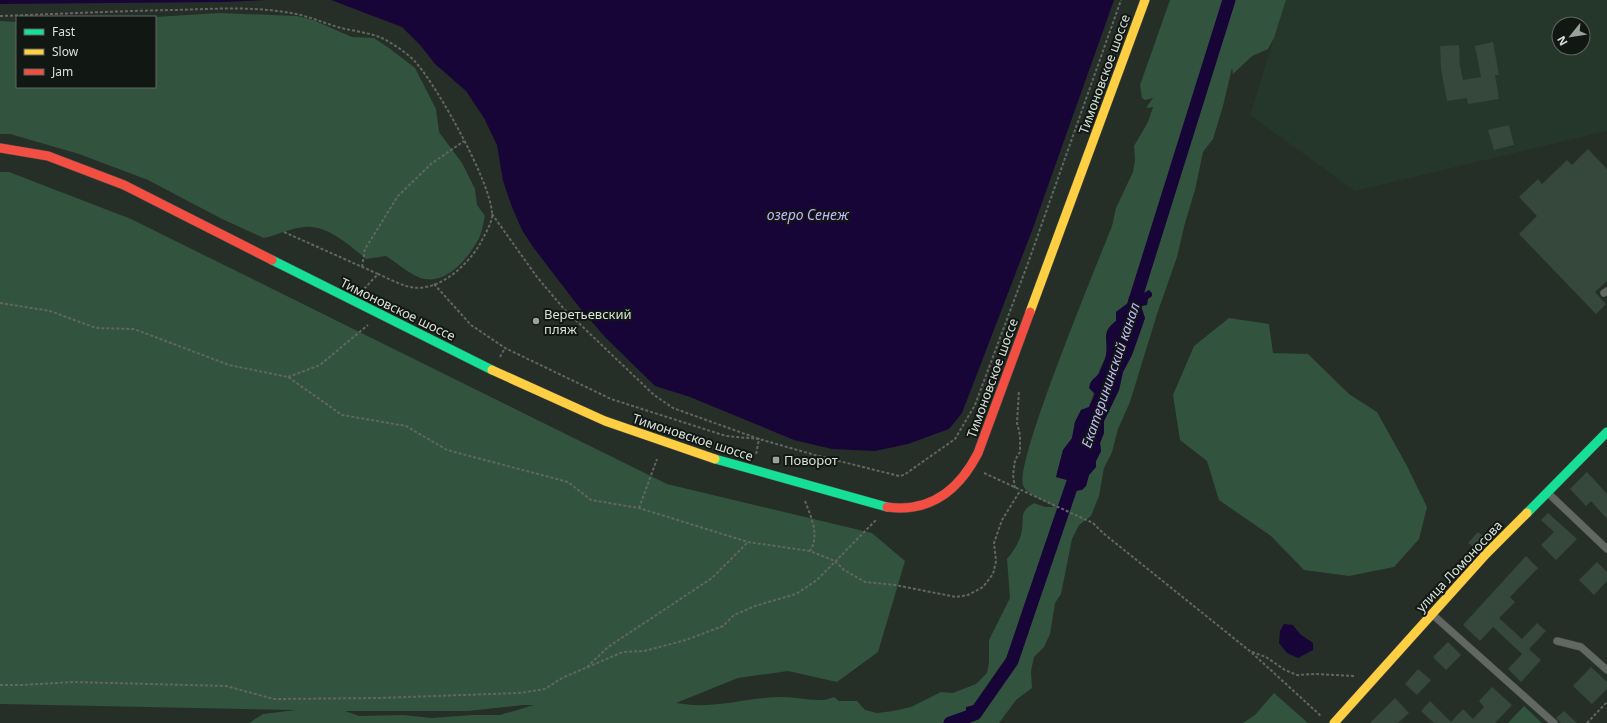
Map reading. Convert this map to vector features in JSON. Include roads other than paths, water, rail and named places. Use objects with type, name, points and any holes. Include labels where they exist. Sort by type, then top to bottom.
[{"type":"street","name":"Тимоновское шоссе","points":[[0,148],[48,156],[124,185],[380,315],[536,391],[605,421],[699,455],[808,486],[889,507],[910,507],[924,505],[951,491],[968,470],[978,453],[1145,0]]},
{"type":"street","name":"улица Ломоносова","points":[[1334,723],[1486,554],[1607,432]]},
{"type":"lane","points":[[1548,493],[1607,549]]},
{"type":"lane","points":[[1432,614],[1554,723]]},
{"type":"lane","points":[[1557,641],[1581,647],[1607,670]]},
{"type":"water","points":[[0,0],[267,0],[224,2],[0,4]]},
{"type":"water","name":"озеро Сенеж","points":[[331,0],[1114,0],[1033,228],[962,413],[949,429],[908,444],[875,451],[832,449],[794,440],[690,397],[655,386],[605,337],[579,307],[533,247],[522,230],[503,181],[497,145],[484,118],[466,91],[435,64],[421,46],[402,27]]},
{"type":"water","points":[[1149,290],[1152,293],[1152,296],[1148,299],[1147,305],[1142,306],[1145,318],[1132,355],[1123,372],[1119,390],[1104,421],[1104,433],[1100,443],[1101,451],[1096,461],[1096,467],[1089,475],[1086,486],[1082,490],[1075,491],[1067,480],[1056,477],[1063,450],[1072,438],[1075,422],[1081,410],[1089,407],[1095,394],[1089,388],[1092,381],[1099,373],[1105,359],[1107,350],[1106,337],[1108,329],[1116,321],[1116,312],[1128,303],[1129,297],[1140,291],[1142,294]]},
{"type":"water","points":[[1284,624],[1293,625],[1300,634],[1313,643],[1313,650],[1298,658],[1287,653],[1279,643],[1280,631]]},
{"type":"water","points":[[980,699],[987,702],[985,711],[973,714],[969,721],[963,723],[960,720],[960,714],[966,711],[966,707],[974,705]]},
{"type":"waterway","name":"Екатерининский канал","points":[[1132,310],[1229,0]]},
{"type":"waterway","name":"Екатерининский канал","points":[[950,723],[975,714],[1012,661],[1077,470]]},
{"type":"place","name":"Веретьевский пляж","points":[[536,321]]},
{"type":"place","name":"Поворот","points":[[776,460]]}]
